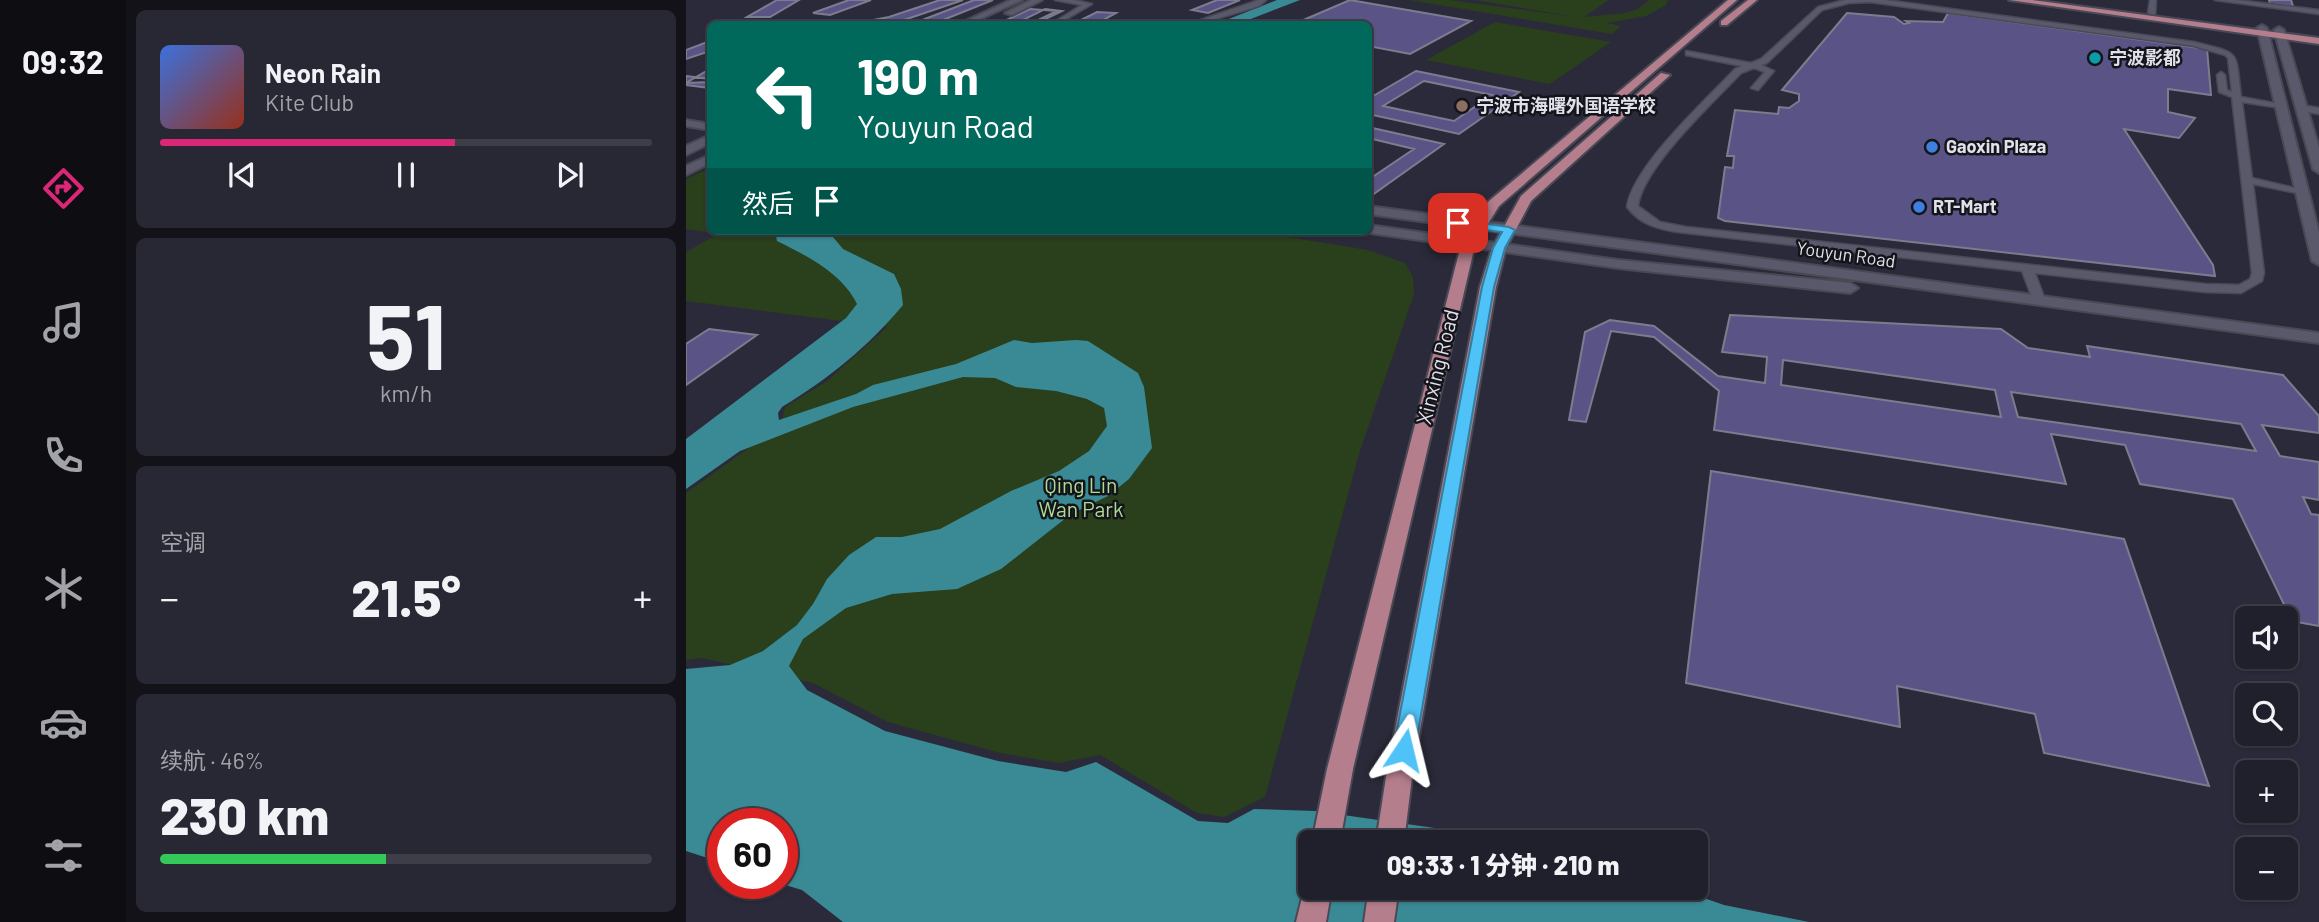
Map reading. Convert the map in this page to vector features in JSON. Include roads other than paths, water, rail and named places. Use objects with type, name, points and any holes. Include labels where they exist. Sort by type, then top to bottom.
[{"type":"main road","name":"Xinxing Road","points":[[1328,830],[1340,769],[1468,245],[1494,204],[1733,0]]},
{"type":"main road","name":"Xinxing Road","points":[[1392,830],[1488,287],[1499,248],[1526,199],[1689,53],[1753,0]]},
{"type":"main road","points":[[2013,0],[2319,39]]},
{"type":"main road","points":[[2056,0],[2263,31]]},
{"type":"main road","points":[[1311,922],[1315,900]]},
{"type":"main road","points":[[1380,922],[1383,900]]},
{"type":"street","points":[[970,21],[1018,0]]},
{"type":"street","points":[[992,21],[1038,0]]},
{"type":"street","points":[[2263,31],[2319,261]]},
{"type":"street","points":[[2279,33],[2319,169]]},
{"type":"street","points":[[686,113],[707,116]]},
{"type":"street","points":[[686,123],[707,126]]},
{"type":"street","points":[[686,151],[707,140]]},
{"type":"street","points":[[686,171],[707,160]]},
{"type":"street","name":"Youyun Road","points":[[1372,212],[2319,338]]},
{"type":"street","name":"Youyun Road","points":[[1372,230],[1468,245],[1849,288],[2319,350]]},
{"type":"lane","points":[[1058,0],[1089,4]]},
{"type":"lane","points":[[1059,21],[1100,0]]},
{"type":"lane","points":[[1203,21],[1257,5],[1263,0]]},
{"type":"lane","points":[[1870,0],[2208,46],[2232,57],[2237,97],[2258,273],[2256,281],[2241,289],[2205,288],[1686,230],[1642,219],[1632,207],[1634,193],[1665,148],[1738,71],[1764,61],[1820,8],[1849,1],[1870,0]]},
{"type":"lane","points":[[2152,0],[2152,13]]},
{"type":"lane","points":[[2218,0],[2319,12]]},
{"type":"lane","points":[[1689,53],[1770,71],[1755,88]]},
{"type":"lane","points":[[2221,75],[2223,92],[2281,105]]},
{"type":"lane","points":[[2301,108],[2319,111]]},
{"type":"lane","points":[[2247,180],[2302,191]]},
{"type":"lane","points":[[2027,268],[2039,300]]},
{"type":"water","points":[[1277,0],[1300,0],[1246,21],[1224,21]]},
{"type":"water","points":[[776,235],[831,235],[843,249],[894,274],[901,289],[903,305],[876,335],[847,361],[782,407],[778,413],[779,420],[856,394],[873,385],[956,364],[1014,340],[1032,343],[1076,340],[1088,341],[1138,373],[1144,387],[1152,448],[1129,479],[1108,496],[1071,514],[1001,569],[957,589],[892,594],[846,608],[803,639],[789,666],[807,690],[885,731],[998,761],[1066,772],[1096,762],[1198,821],[1228,823],[1254,809],[1315,811],[1449,830],[1298,830],[1298,900],[1708,899],[1809,922],[843,922],[798,889],[798,808],[707,808],[707,858],[686,851],[686,669],[730,665],[763,651],[797,625],[827,579],[849,555],[876,537],[902,537],[940,529],[1011,491],[1059,471],[1089,451],[1107,426],[1104,408],[1087,399],[1056,391],[1016,387],[995,378],[963,377],[853,407],[740,451],[686,489],[686,439],[846,318],[857,304],[833,274],[812,259],[777,241]]},
{"type":"place","name":"宁波影都","points":[[2095,58]]},
{"type":"place","name":"宁波市海曙外国语学校","points":[[1462,106]]},
{"type":"place","name":"Gaoxin Plaza","points":[[1932,147]]},
{"type":"place","name":"RT-Mart","points":[[1919,207]]},
{"type":"park label","name":"Qing Lin Wan Park","points":[[1081,498]]}]
